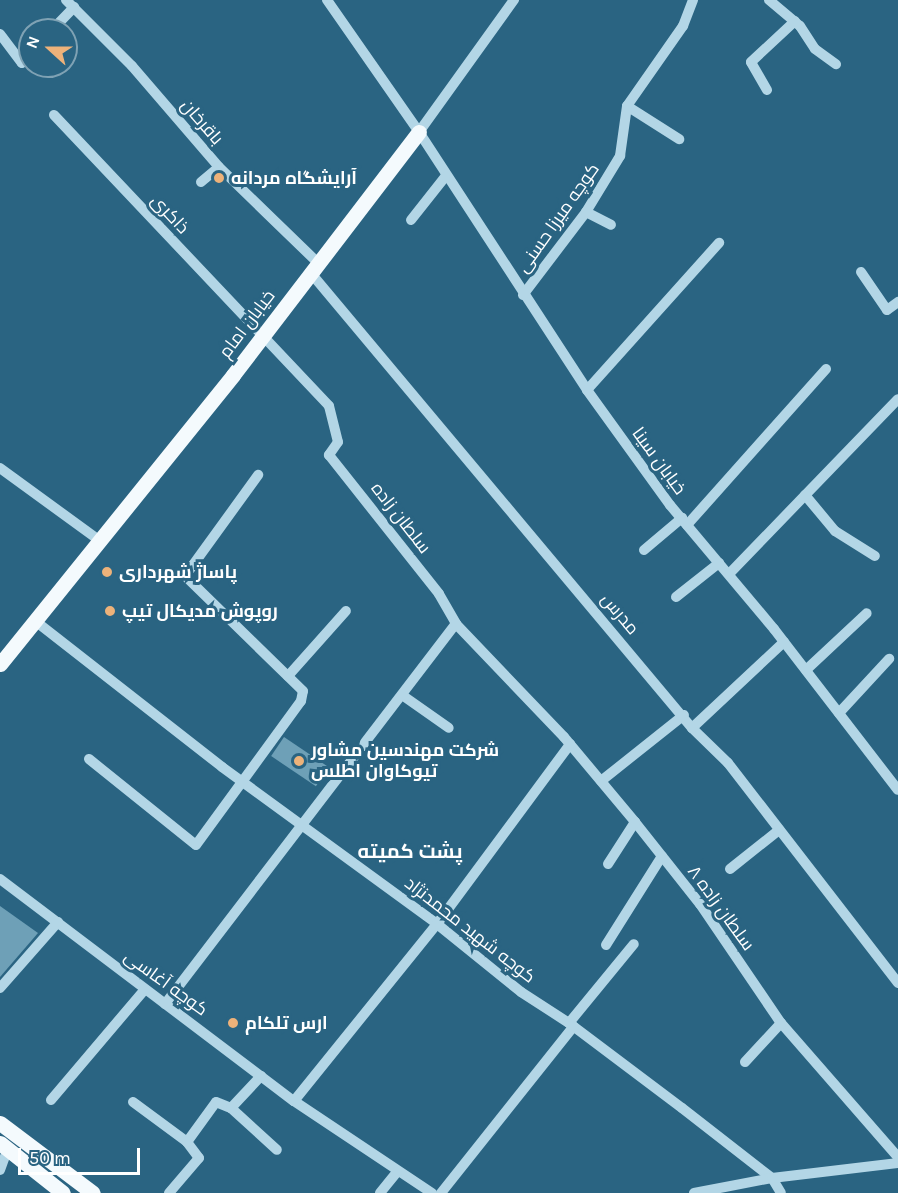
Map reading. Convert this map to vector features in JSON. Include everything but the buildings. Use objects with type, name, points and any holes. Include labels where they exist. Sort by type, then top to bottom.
[{"type":"main road","name":"خیابان امام","points":[[0,664],[262,336],[419,132]]},
{"type":"main road","points":[[0,1123],[93,1193]]},
{"type":"main road","points":[[4,1145],[63,1193]]},
{"type":"street","name":"خیابان سینا","points":[[327,0],[419,132],[445,177],[587,390],[684,522],[729,574],[896,783]]},
{"type":"street","name":"خیابان امام","points":[[419,132],[514,0]]},
{"type":"street","name":"کوچه میرزا حسنی","points":[[523,295],[586,212],[620,156],[627,106],[683,26],[693,0]]},
{"type":"street","points":[[769,0],[795,21],[815,49],[836,64]]},
{"type":"street","points":[[60,18],[70,4]]},
{"type":"street","name":"باقرخان","points":[[70,4],[132,66],[219,167],[314,267]]},
{"type":"street","points":[[767,90],[751,62],[795,21]]},
{"type":"street","points":[[0,34],[18,58]]},
{"type":"street","points":[[627,106],[679,139]]},
{"type":"street","name":"ذاکری","points":[[54,115],[329,406]]},
{"type":"street","points":[[201,182],[219,167]]},
{"type":"street","points":[[411,220],[445,177]]},
{"type":"street","points":[[586,212],[611,225]]},
{"type":"street","points":[[587,390],[719,243]]},
{"type":"street","name":"مدرس","points":[[314,267],[684,715],[692,728],[728,763],[898,982]]},
{"type":"street","points":[[861,272],[887,310],[898,302]]},
{"type":"street","points":[[644,550],[684,522],[826,369]]},
{"type":"street","points":[[729,574],[898,399]]},
{"type":"street","name":"سلطان زاده","points":[[329,406],[338,442],[329,455],[439,594],[456,624],[512,682]]},
{"type":"street","points":[[0,468],[100,541]]},
{"type":"street","points":[[89,759],[196,845],[245,782],[304,695],[288,676],[185,576],[258,476]]},
{"type":"street","points":[[805,495],[835,531],[874,556]]},
{"type":"street","points":[[676,597],[719,563]]},
{"type":"street","points":[[288,676],[346,611]]},
{"type":"street","points":[[806,670],[867,613]]},
{"type":"street","name":"کوچه شهید محمدنژاد","points":[[34,620],[245,782],[437,924],[521,992],[572,1024],[772,1178]]},
{"type":"street","points":[[165,1004],[456,624]]},
{"type":"street","points":[[692,728],[784,642]]},
{"type":"street","points":[[838,712],[889,659]]},
{"type":"street","name":"سلطان زاده ۸","points":[[512,682],[570,744],[635,822],[700,904],[781,1023],[898,1157]]},
{"type":"street","points":[[402,695],[449,728]]},
{"type":"street","points":[[601,781],[684,715]]},
{"type":"street","points":[[294,1101],[437,924],[570,744]]},
{"type":"street","points":[[608,864],[635,822]]},
{"type":"street","points":[[729,868],[779,830]]},
{"type":"street","points":[[606,945],[662,856]]},
{"type":"street","name":"کوچه آغاسی","points":[[0,879],[294,1101],[397,1172],[432,1193]]},
{"type":"street","points":[[0,988],[58,922]]},
{"type":"street","points":[[441,1193],[634,944]]},
{"type":"street","points":[[51,1100],[145,988]]},
{"type":"street","points":[[745,1062],[781,1023]]},
{"type":"street","points":[[231,1108],[261,1076]]},
{"type":"street","points":[[133,1102],[187,1142],[199,1158],[169,1193]]},
{"type":"street","points":[[187,1142],[216,1102],[231,1108],[277,1150]]},
{"type":"street","points":[[0,1170],[4,1145]]},
{"type":"street","points":[[694,1193],[772,1178],[898,1163]]},
{"type":"street","points":[[380,1193],[397,1172]]},
{"type":"street","points":[[772,1178],[781,1193]]},
{"type":"place","name":"آرایشگاه مردانه","points":[[219,178]]},
{"type":"place","name":"پاساژ شهرداری","points":[[107,572]]},
{"type":"place","name":"روپوش مدیکال تیپ","points":[[110,611]]},
{"type":"place","name":"شرکت مهندسین مشاور تیوکاوان اطلس","points":[[299,761]]},
{"type":"place","name":"ارس تلکام","points":[[233,1023]]},
{"type":"district","name":"پشت کمیته","points":[[410,851]]}]
